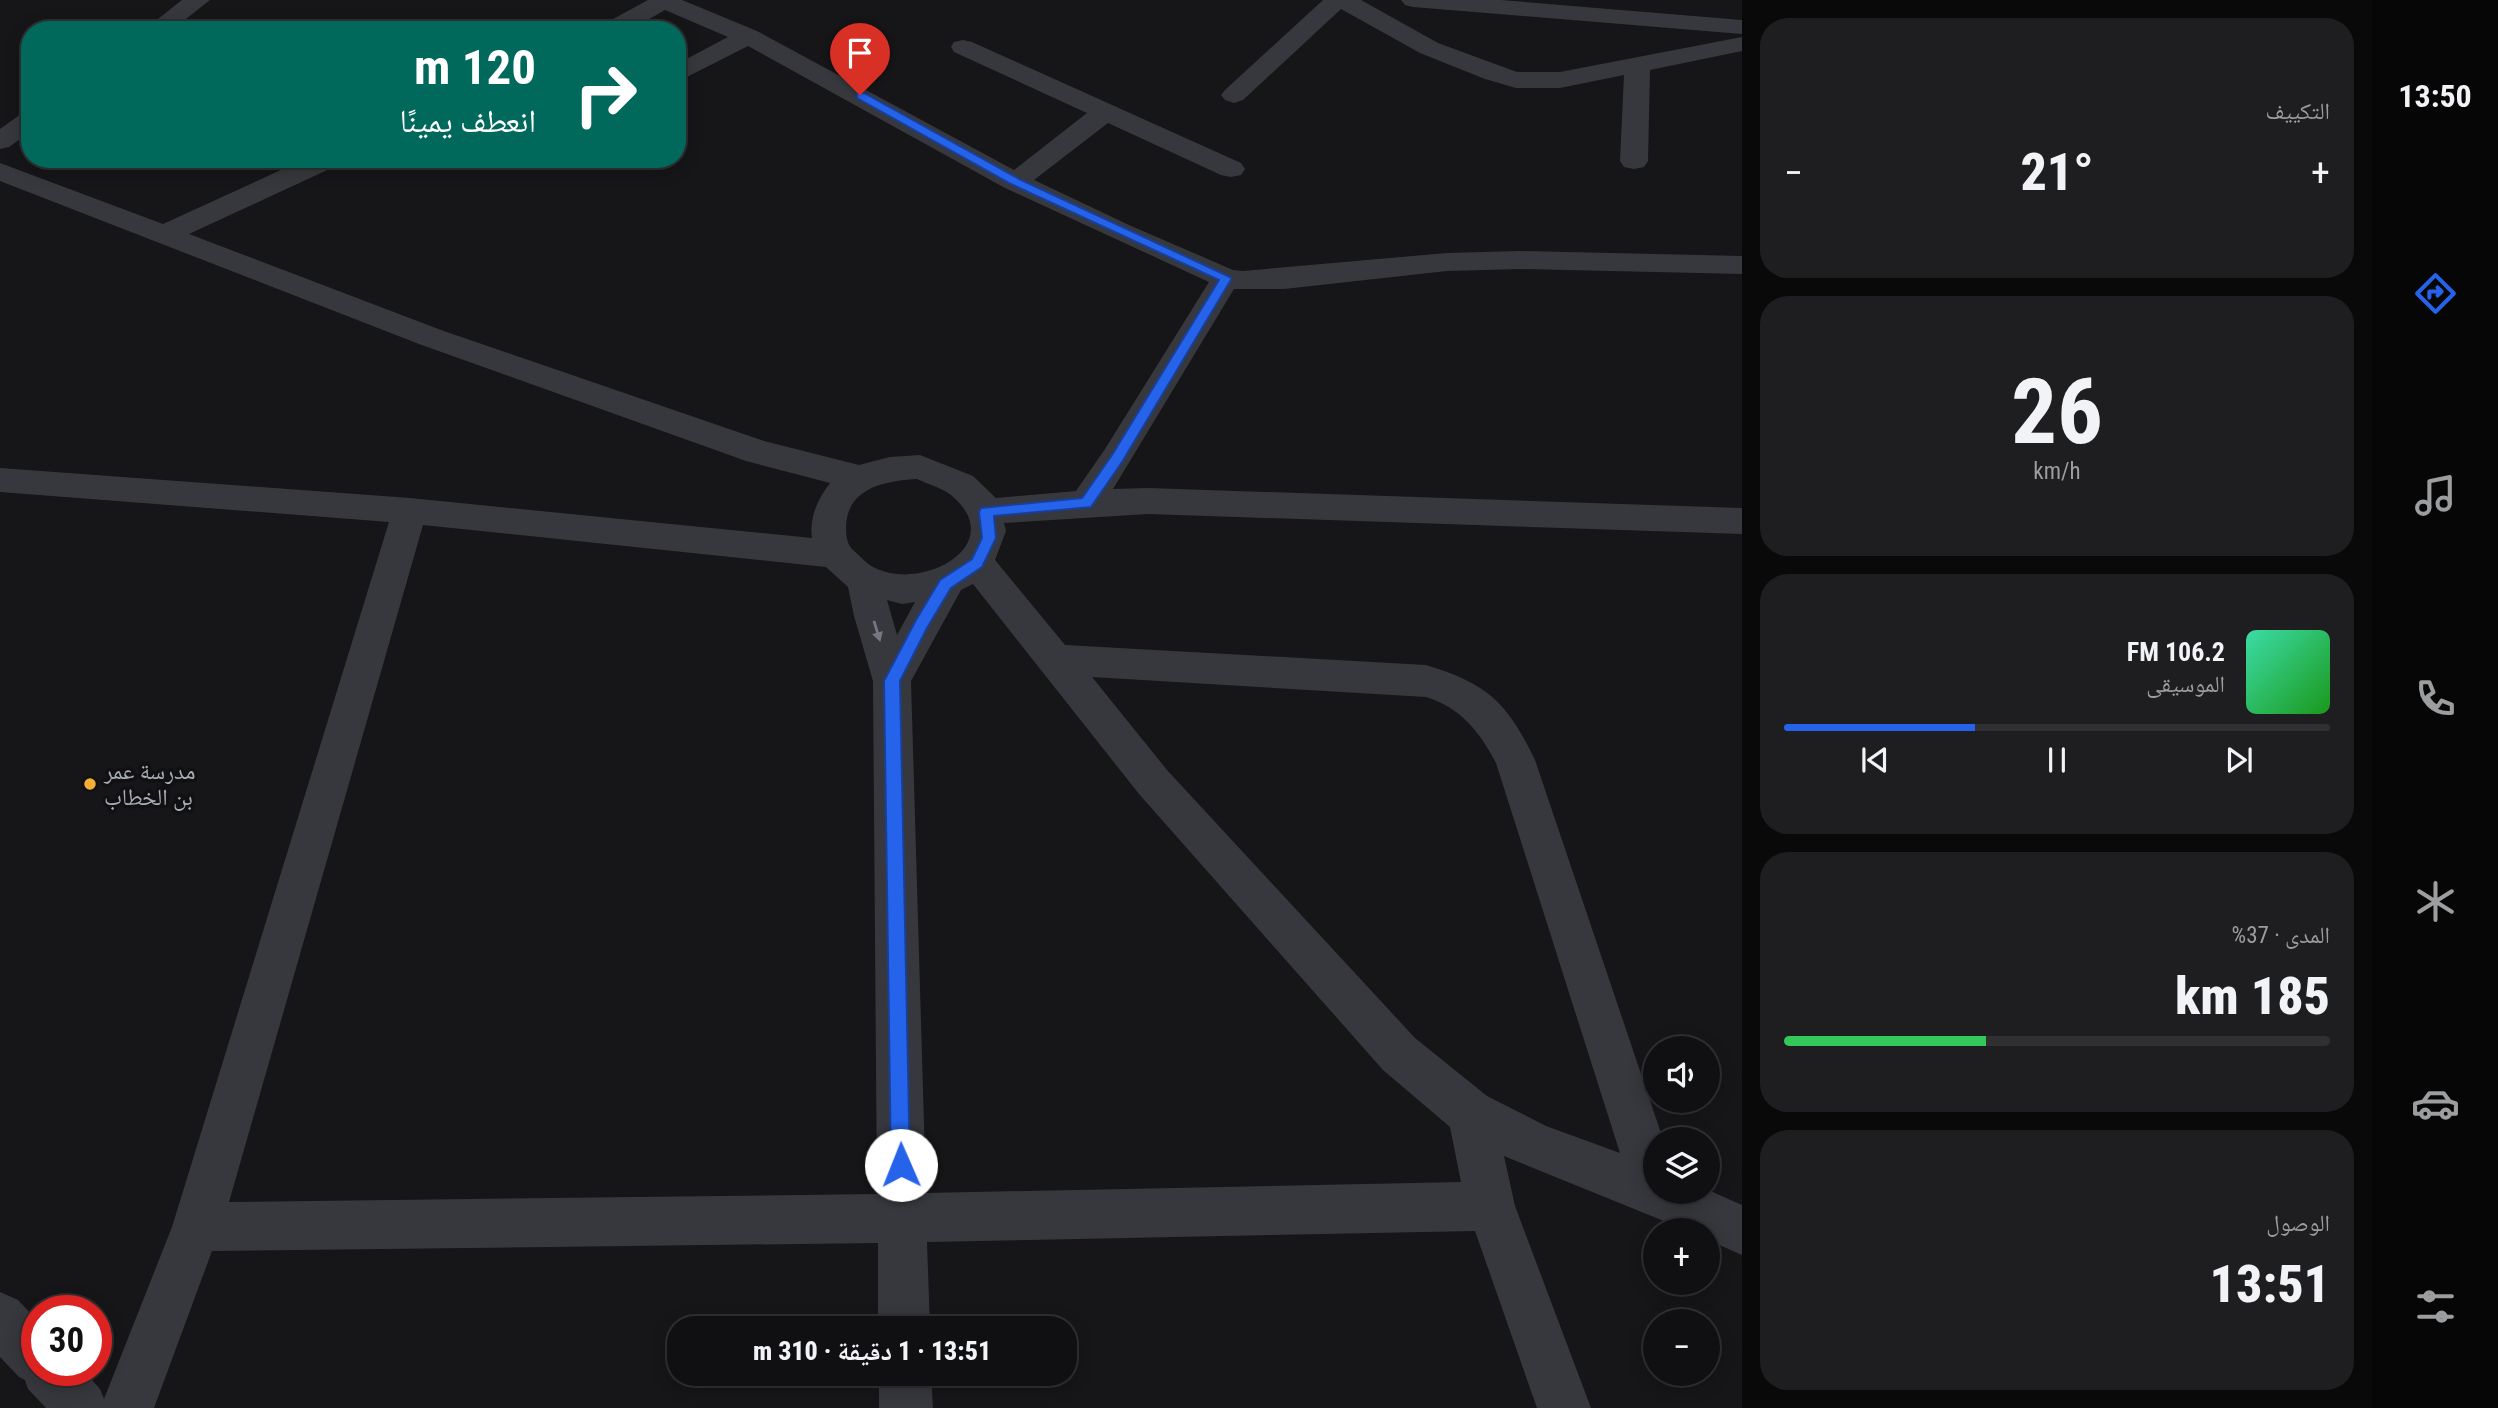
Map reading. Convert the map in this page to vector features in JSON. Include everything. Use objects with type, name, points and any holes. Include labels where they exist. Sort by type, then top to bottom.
[{"type":"street","points":[[169,21],[198,0]]},
{"type":"street","points":[[1234,95],[1340,0],[1429,48],[1516,80],[1560,80],[1742,44]]},
{"type":"street","points":[[1413,0],[1742,27]]},
{"type":"street","points":[[627,21],[663,1],[748,36],[794,58],[1015,182],[1226,278],[1256,280],[1447,262],[1519,260],[1742,265]]},
{"type":"street","points":[[686,69],[748,36]]},
{"type":"street","points":[[963,47],[1231,169]]},
{"type":"street","points":[[1634,161],[1637,66]]},
{"type":"street","points":[[1015,182],[1104,113]]},
{"type":"street","points":[[0,141],[21,126]]},
{"type":"street","points":[[164,234],[308,168]]},
{"type":"street","points":[[0,171],[430,337],[758,452],[861,478]]},
{"type":"street","points":[[1086,503],[1117,458],[1226,278]]},
{"type":"street","points":[[758,452],[805,484],[831,508]]},
{"type":"street","points":[[892,681],[921,624],[961,574],[989,538],[986,512],[972,491],[964,485],[948,475],[920,467],[889,468],[843,488],[831,508],[827,531],[835,554],[865,580],[905,590],[961,574]]},
{"type":"street","points":[[0,480],[410,511],[835,554]]},
{"type":"street","points":[[986,512],[1086,503],[1314,505],[1742,521]]},
{"type":"street","points":[[127,1408],[197,1227],[410,511]]},
{"type":"street","points":[[961,574],[1056,660],[1153,782],[1399,1054],[1436,1088],[1470,1113],[1523,1139],[1643,1186]]},
{"type":"street","points":[[865,580],[872,616],[892,681],[904,1316]]},
{"type":"street","points":[[1056,660],[1426,681],[1452,687],[1478,705],[1497,727],[1515,760],[1643,1151]]},
{"type":"street","points":[[1470,1113],[1491,1206],[1564,1408]]},
{"type":"street","points":[[1685,1204],[1742,1230]]},
{"type":"street","points":[[197,1227],[901,1218],[1491,1206]]},
{"type":"street","points":[[0,1318],[21,1341]]},
{"type":"street","points":[[61,1386],[81,1408]]},
{"type":"street","points":[[905,1386],[906,1408]]},
{"type":"place","name":"مدرسة عمر بن الخطاب","points":[[90,784]]},
{"type":"route","points":[[860,95],[1015,182],[1226,278],[1117,458],[1086,503],[986,512],[989,538],[977,563],[946,584],[921,624],[892,681],[901,1165]]}]
